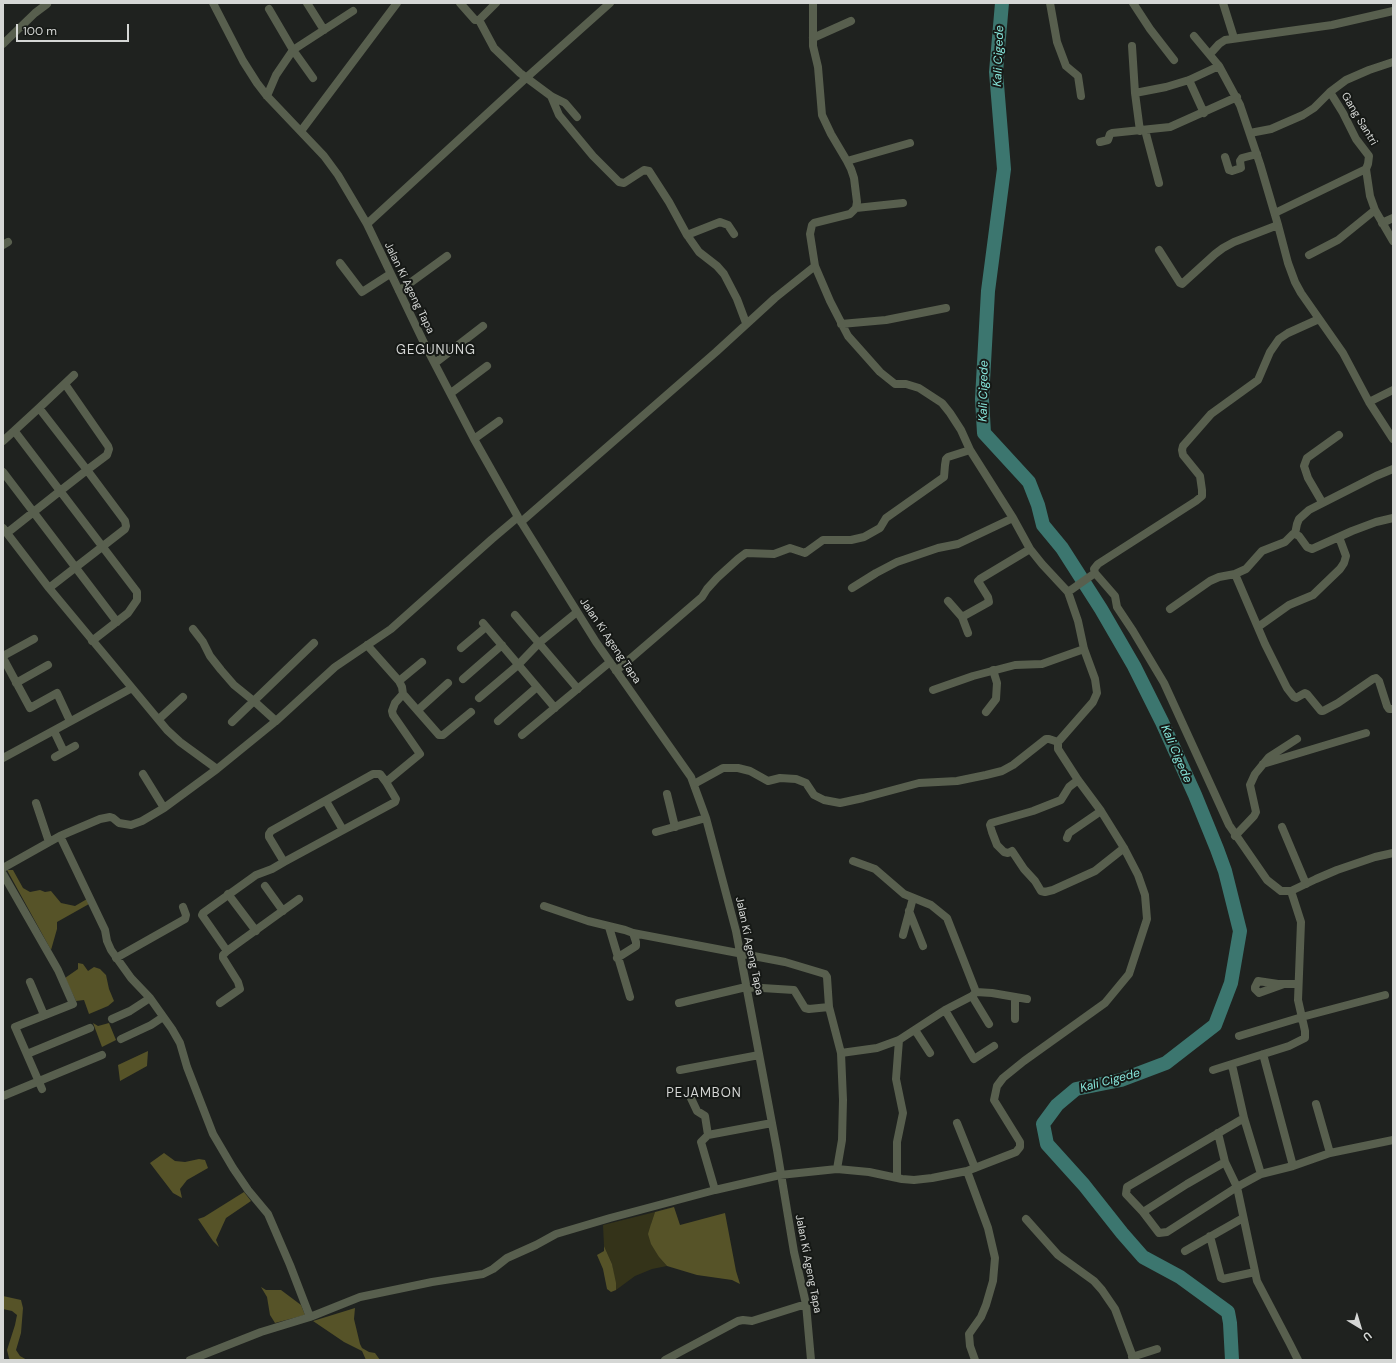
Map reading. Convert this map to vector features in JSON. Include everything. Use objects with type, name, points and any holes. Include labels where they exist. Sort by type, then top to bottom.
[{"type":"street","name":"Jalan Ki Ageng Tapa","points":[[213,3],[246,66],[267,96],[331,164],[367,224],[390,274],[474,439],[520,520],[610,662],[691,777],[706,818],[736,931],[772,1123],[794,1252],[806,1304],[811,1360]]},
{"type":"street","points":[[307,3],[324,30]]},
{"type":"street","points":[[301,131],[397,3]]},
{"type":"street","points":[[460,3],[475,20],[479,20],[494,48],[514,68],[551,96],[564,103],[577,117]]},
{"type":"street","points":[[479,20],[496,3]]},
{"type":"street","points":[[367,224],[610,3]]},
{"type":"street","points":[[190,1360],[261,1332],[310,1317],[360,1297],[432,1282],[483,1274],[493,1270],[507,1258],[536,1246],[556,1234],[715,1190],[780,1175],[837,1169],[869,1172],[914,1180],[932,1178],[971,1170],[1016,1152],[1020,1147],[1020,1142],[994,1100],[997,1086],[1003,1078],[1030,1057],[1105,1002],[1129,974],[1147,919],[1145,895],[1138,875],[1124,848],[1058,748],[1058,742],[1093,702],[1097,693],[1095,679],[1084,649],[1070,590],[1042,564],[1030,549],[1013,518],[970,450],[961,430],[942,403],[919,388],[906,384],[895,384],[880,372],[848,336],[830,301],[816,266],[810,234],[812,225],[814,223],[846,216],[854,212],[856,208],[854,178],[847,161],[822,115],[818,67],[813,38],[813,3]]},
{"type":"street","points":[[1050,3],[1054,26],[1062,54],[1068,68],[1078,76],[1081,96]]},
{"type":"street","points":[[1133,3],[1150,29],[1174,60]]},
{"type":"street","points":[[1223,3],[1234,38]]},
{"type":"street","points":[[3,44],[35,13],[47,4]]},
{"type":"street","points":[[269,9],[293,50],[313,78]]},
{"type":"street","points":[[1210,54],[1222,41],[1234,38],[1268,35],[1337,24],[1393,10]]},
{"type":"street","points":[[267,96],[276,75],[293,50],[353,11]]},
{"type":"street","points":[[813,38],[851,21]]},
{"type":"street","points":[[1194,36],[1219,66],[1237,98],[1257,154],[1291,272],[1301,293],[1343,353],[1369,402],[1393,439]]},
{"type":"street","points":[[1132,46],[1135,93],[1143,130],[1159,183]]},
{"type":"street","points":[[1250,133],[1270,129],[1303,115],[1314,108],[1330,92],[1346,80],[1393,62]]},
{"type":"street","points":[[1135,93],[1166,87],[1189,80],[1219,66]]},
{"type":"street","points":[[1189,80],[1204,113]]},
{"type":"street","name":"Gang Santri","points":[[1330,92],[1350,128],[1369,157],[1366,169]]},
{"type":"street","points":[[551,96],[559,115],[593,156],[619,182],[624,183],[644,170],[649,171],[669,202],[687,235],[699,252],[717,266],[724,274],[737,298],[746,323]]},
{"type":"street","points":[[1100,142],[1108,140],[1110,134],[1112,133],[1170,127],[1237,98]]},
{"type":"street","points":[[847,161],[910,143]]},
{"type":"street","points":[[1225,157],[1229,170],[1232,171],[1241,168],[1240,161],[1242,158],[1257,154]]},
{"type":"street","points":[[1275,213],[1366,169],[1370,196],[1375,210],[1393,241]]},
{"type":"street","points":[[856,208],[903,203]]},
{"type":"street","points":[[1308,255],[1338,240],[1375,210]]},
{"type":"street","points":[[1382,223],[1393,218]]},
{"type":"street","points":[[687,235],[720,222],[726,223],[734,234]]},
{"type":"street","points":[[1159,250],[1182,284],[1223,248],[1234,242],[1278,225]]},
{"type":"street","points":[[399,292],[447,256]]},
{"type":"street","points":[[340,263],[362,292],[390,274]]},
{"type":"street","points":[[3,868],[60,836],[106,817],[113,818],[119,823],[131,825],[142,821],[164,808],[217,769],[276,722],[336,667],[392,629],[492,539],[520,520],[716,352],[775,298],[816,266]]},
{"type":"street","points":[[841,324],[886,320],[946,308]]},
{"type":"street","points":[[1070,590],[1092,575],[1098,564],[1196,502],[1202,496],[1200,476],[1183,455],[1183,446],[1211,414],[1258,380],[1270,352],[1280,339],[1288,333],[1319,320]]},
{"type":"street","points":[[435,363],[483,326]]},
{"type":"street","points":[[451,393],[487,366]]},
{"type":"street","points":[[3,441],[74,375]]},
{"type":"street","points":[[65,384],[108,446],[109,449],[107,455],[33,512],[5,531],[92,641],[167,730],[180,742],[217,769]]},
{"type":"street","points":[[1369,402],[1393,390]]},
{"type":"street","points":[[39,408],[125,521],[126,526],[125,529],[49,588]]},
{"type":"street","points":[[474,439],[499,421]]},
{"type":"street","points":[[14,430],[137,592],[137,600],[128,613],[92,641]]},
{"type":"street","points":[[1322,502],[1308,478],[1304,466],[1307,458],[1339,435]]},
{"type":"street","points":[[616,671],[702,597],[717,578],[746,553],[774,554],[790,548],[805,553],[823,540],[851,540],[864,537],[880,528],[886,518],[944,477],[946,459],[948,457],[970,450]]},
{"type":"street","points":[[1393,469],[1322,502],[1305,512],[1297,524],[1296,534],[1307,547],[1312,549],[1376,522],[1393,518]]},
{"type":"street","points":[[3,472],[118,622]]},
{"type":"street","points":[[852,588],[897,562],[938,548],[958,544],[1013,518]]},
{"type":"street","points":[[1170,608],[1210,580],[1235,574],[1246,569],[1262,551],[1285,542],[1296,534]]},
{"type":"street","points":[[1258,627],[1289,605],[1313,594],[1340,569],[1346,556],[1339,537]]},
{"type":"street","points":[[962,617],[988,602],[988,597],[978,581],[980,579],[1030,549]]},
{"type":"street","points":[[1235,574],[1287,688],[1294,697],[1296,698],[1304,693],[1307,694],[1321,711],[1323,711],[1376,678],[1379,681],[1387,706],[1389,709],[1393,709]]},
{"type":"street","points":[[1092,575],[1115,596],[1117,607],[1164,683],[1229,825],[1235,836],[1267,880],[1281,891],[1291,892],[1316,879],[1343,868],[1375,857],[1393,853]]},
{"type":"street","points":[[948,601],[962,617],[968,633]]},
{"type":"street","points":[[479,698],[518,665],[539,643],[577,612]]},
{"type":"street","points":[[516,615],[578,689]]},
{"type":"street","points":[[461,648],[485,625],[555,708]]},
{"type":"street","points":[[193,629],[203,642],[210,656],[234,685],[276,722]]},
{"type":"street","points":[[34,639],[3,657],[30,708],[57,693],[70,721]]},
{"type":"street","points":[[232,722],[255,702],[314,643]]},
{"type":"street","points":[[367,645],[399,681],[403,694],[438,735],[441,736],[471,712]]},
{"type":"street","points":[[463,678],[502,645]]},
{"type":"street","points":[[933,690],[993,670],[1015,665],[1042,664],[1084,649]]},
{"type":"street","points":[[399,681],[422,662]]},
{"type":"street","points":[[522,735],[610,662]]},
{"type":"street","points":[[16,683],[48,665]]},
{"type":"street","points":[[986,712],[996,699],[997,683],[993,670]]},
{"type":"street","points":[[418,710],[448,683]]},
{"type":"street","points":[[498,720],[537,687]]},
{"type":"street","points":[[3,758],[132,688]]},
{"type":"street","points":[[386,782],[420,754],[393,716],[392,711],[395,703],[403,694]]},
{"type":"street","points":[[159,719],[183,697]]},
{"type":"street","points":[[54,731],[64,752]]},
{"type":"street","points":[[1262,764],[1366,733]]},
{"type":"street","points":[[694,784],[723,768],[738,768],[750,771],[768,781],[780,778],[796,779],[806,784],[814,795],[824,800],[840,803],[919,783],[957,781],[986,775],[1006,769],[1013,765],[1044,740],[1049,739],[1058,742]]},
{"type":"street","points":[[1235,836],[1256,812],[1250,785],[1262,764],[1269,757],[1297,740]]},
{"type":"street","points":[[55,757],[75,746]]},
{"type":"street","points":[[143,774],[164,808]]},
{"type":"street","points":[[227,951],[202,915],[203,913],[256,875],[272,869],[395,802],[396,799],[380,774],[373,774],[271,831],[269,836],[284,862]]},
{"type":"street","points":[[1078,780],[1069,787],[1061,800],[1032,811],[990,823],[998,845],[1004,852],[1008,853],[1012,851],[1041,891],[1045,892],[1053,890],[1095,871],[1124,848]]},
{"type":"street","points":[[667,794],[675,827]]},
{"type":"street","points":[[326,801],[343,830]]},
{"type":"street","points":[[36,803],[49,842]]},
{"type":"street","points":[[1067,838],[1069,833],[1101,811]]},
{"type":"street","points":[[656,832],[706,818]]},
{"type":"street","points":[[1282,827],[1306,884]]},
{"type":"street","points":[[60,836],[105,930],[107,941],[116,958],[131,978],[150,998],[180,1043],[187,1067],[213,1134],[248,1190],[268,1214],[310,1317]]},
{"type":"street","points":[[853,861],[875,869],[898,889],[913,898],[931,905],[947,918],[974,994],[989,1024]]},
{"type":"street","points":[[3,874],[58,970],[73,1004],[15,1027],[42,1089]]},
{"type":"street","points":[[265,886],[283,911]]},
{"type":"street","points":[[1213,1070],[1303,1040],[1306,1035],[1298,1000],[1301,922],[1291,892]]},
{"type":"street","points":[[228,894],[256,931]]},
{"type":"street","points":[[903,935],[913,898]]},
{"type":"street","points":[[220,1003],[240,989],[240,986],[222,958],[223,955],[299,899]]},
{"type":"street","points":[[544,906],[588,922],[633,933],[784,962],[826,974],[829,1006],[841,1053],[843,1100],[842,1140],[837,1169]]},
{"type":"street","points":[[116,958],[185,920],[186,916],[183,907]]},
{"type":"street","points":[[909,911],[923,946]]},
{"type":"street","points":[[609,926],[617,958],[630,997]]},
{"type":"street","points":[[617,958],[636,946],[633,933]]},
{"type":"street","points":[[30,982],[44,1015]]},
{"type":"street","points":[[1284,984],[1298,984]]},
{"type":"street","points":[[679,1003],[746,987],[794,990],[803,1006],[807,1009],[829,1006]]},
{"type":"street","points":[[841,1053],[877,1048],[899,1040],[945,1010],[974,994],[992,993],[1027,999]]},
{"type":"street","points":[[1239,1036],[1302,1017],[1385,995]]},
{"type":"street","points":[[1015,997],[1016,1019]]},
{"type":"street","points":[[112,1019],[130,1011],[150,998]]},
{"type":"street","points":[[945,1010],[974,1060],[994,1046]]},
{"type":"street","points":[[121,1039],[151,1025],[163,1017]]},
{"type":"street","points":[[27,1054],[90,1028]]},
{"type":"street","points":[[915,1030],[930,1053]]},
{"type":"street","points":[[897,1178],[897,1142],[903,1113],[896,1079],[899,1040]]},
{"type":"street","points":[[1263,1054],[1293,1166]]},
{"type":"street","points":[[3,1096],[102,1055]]},
{"type":"street","points":[[680,1070],[759,1055]]},
{"type":"street","points":[[1232,1064],[1244,1118],[1261,1174]]},
{"type":"street","points":[[689,1094],[697,1111],[705,1116],[708,1135]]},
{"type":"street","points":[[1316,1104],[1330,1153]]},
{"type":"street","points":[[1244,1118],[1127,1187],[1126,1194],[1143,1212],[1157,1231],[1162,1234],[1167,1232],[1237,1187],[1261,1174],[1293,1166],[1330,1153],[1393,1140]]},
{"type":"street","points":[[715,1190],[700,1142],[708,1135],[772,1123]]},
{"type":"street","points":[[957,1123],[988,1228],[994,1258],[993,1281],[986,1306],[969,1334],[970,1346],[975,1360]]},
{"type":"street","points":[[1218,1133],[1225,1162],[1237,1187],[1257,1281],[1298,1360]]},
{"type":"street","points":[[1143,1212],[1225,1162]]},
{"type":"street","points":[[1185,1251],[1243,1218]]},
{"type":"street","points":[[1026,1219],[1058,1255],[1094,1281],[1102,1290],[1115,1309],[1133,1359],[1157,1349]]},
{"type":"street","points":[[1210,1236],[1221,1278],[1223,1279],[1255,1272]]},
{"type":"street","points":[[665,1360],[738,1321],[752,1321],[806,1304]]},
{"type":"shaded area","points":[[7,870],[13,870],[23,888],[30,892],[40,890],[45,892],[51,891],[61,903],[75,906],[87,899],[89,904],[57,922],[57,929],[51,950]]},
{"type":"shaded area","points":[[78,963],[83,964],[88,971],[94,967],[100,969],[106,975],[109,989],[114,1001],[108,1006],[89,1014],[84,1000],[76,1001],[65,978],[78,969]]},
{"type":"shaded area","points":[[93,1023],[98,1026],[109,1023],[116,1040],[102,1047]]},
{"type":"shaded area","points":[[148,1051],[147,1066],[120,1081],[118,1065]]},
{"type":"shaded area","points":[[164,1153],[175,1161],[185,1162],[199,1159],[205,1160],[208,1168],[187,1180],[180,1189],[182,1198],[173,1193],[150,1163]]},
{"type":"shaded area","points":[[244,1192],[251,1201],[226,1218],[216,1240],[219,1247],[198,1219],[204,1217]]},
{"type":"shaded area","points":[[674,1207],[680,1225],[725,1213],[736,1271],[740,1284],[732,1280],[697,1275],[667,1266],[659,1257],[651,1244],[648,1234],[651,1224],[655,1212]]},
{"type":"shaded area","points":[[655,1212],[651,1224],[659,1257],[667,1266],[652,1269],[635,1276],[616,1290],[612,1264],[604,1246],[603,1225]]},
{"type":"shaded area","points":[[604,1246],[612,1264],[616,1283],[616,1290],[611,1292],[607,1289],[603,1269],[597,1255],[604,1251]]},
{"type":"shaded area","points":[[261,1287],[266,1290],[281,1290],[301,1305],[305,1315],[275,1323],[270,1315],[267,1297]]},
{"type":"shaded area","points":[[3,1296],[21,1300],[23,1308],[21,1333],[16,1350],[20,1356],[27,1360],[10,1360],[9,1358],[7,1350],[17,1315],[12,1311],[3,1309]]},
{"type":"shaded area","points":[[355,1308],[354,1319],[360,1344],[362,1348],[369,1352],[375,1353],[380,1360],[366,1360],[362,1351],[344,1342],[313,1321]]},
{"type":"waterway","name":"Kali Cigede","points":[[1002,3],[996,72],[1004,169],[988,291],[982,399],[984,433],[1029,482],[1038,505],[1043,525],[1062,548],[1101,609],[1134,666],[1162,722],[1195,795],[1217,849],[1225,871],[1240,931],[1231,983],[1215,1025],[1166,1063],[1121,1080],[1076,1089],[1057,1105],[1043,1124],[1047,1144],[1084,1185],[1143,1257],[1180,1277],[1228,1312],[1232,1360]]},
{"type":"district","name":"GEGUNUNG","points":[[436,351]]},
{"type":"district","name":"PEJAMBON","points":[[704,1094]]}]
